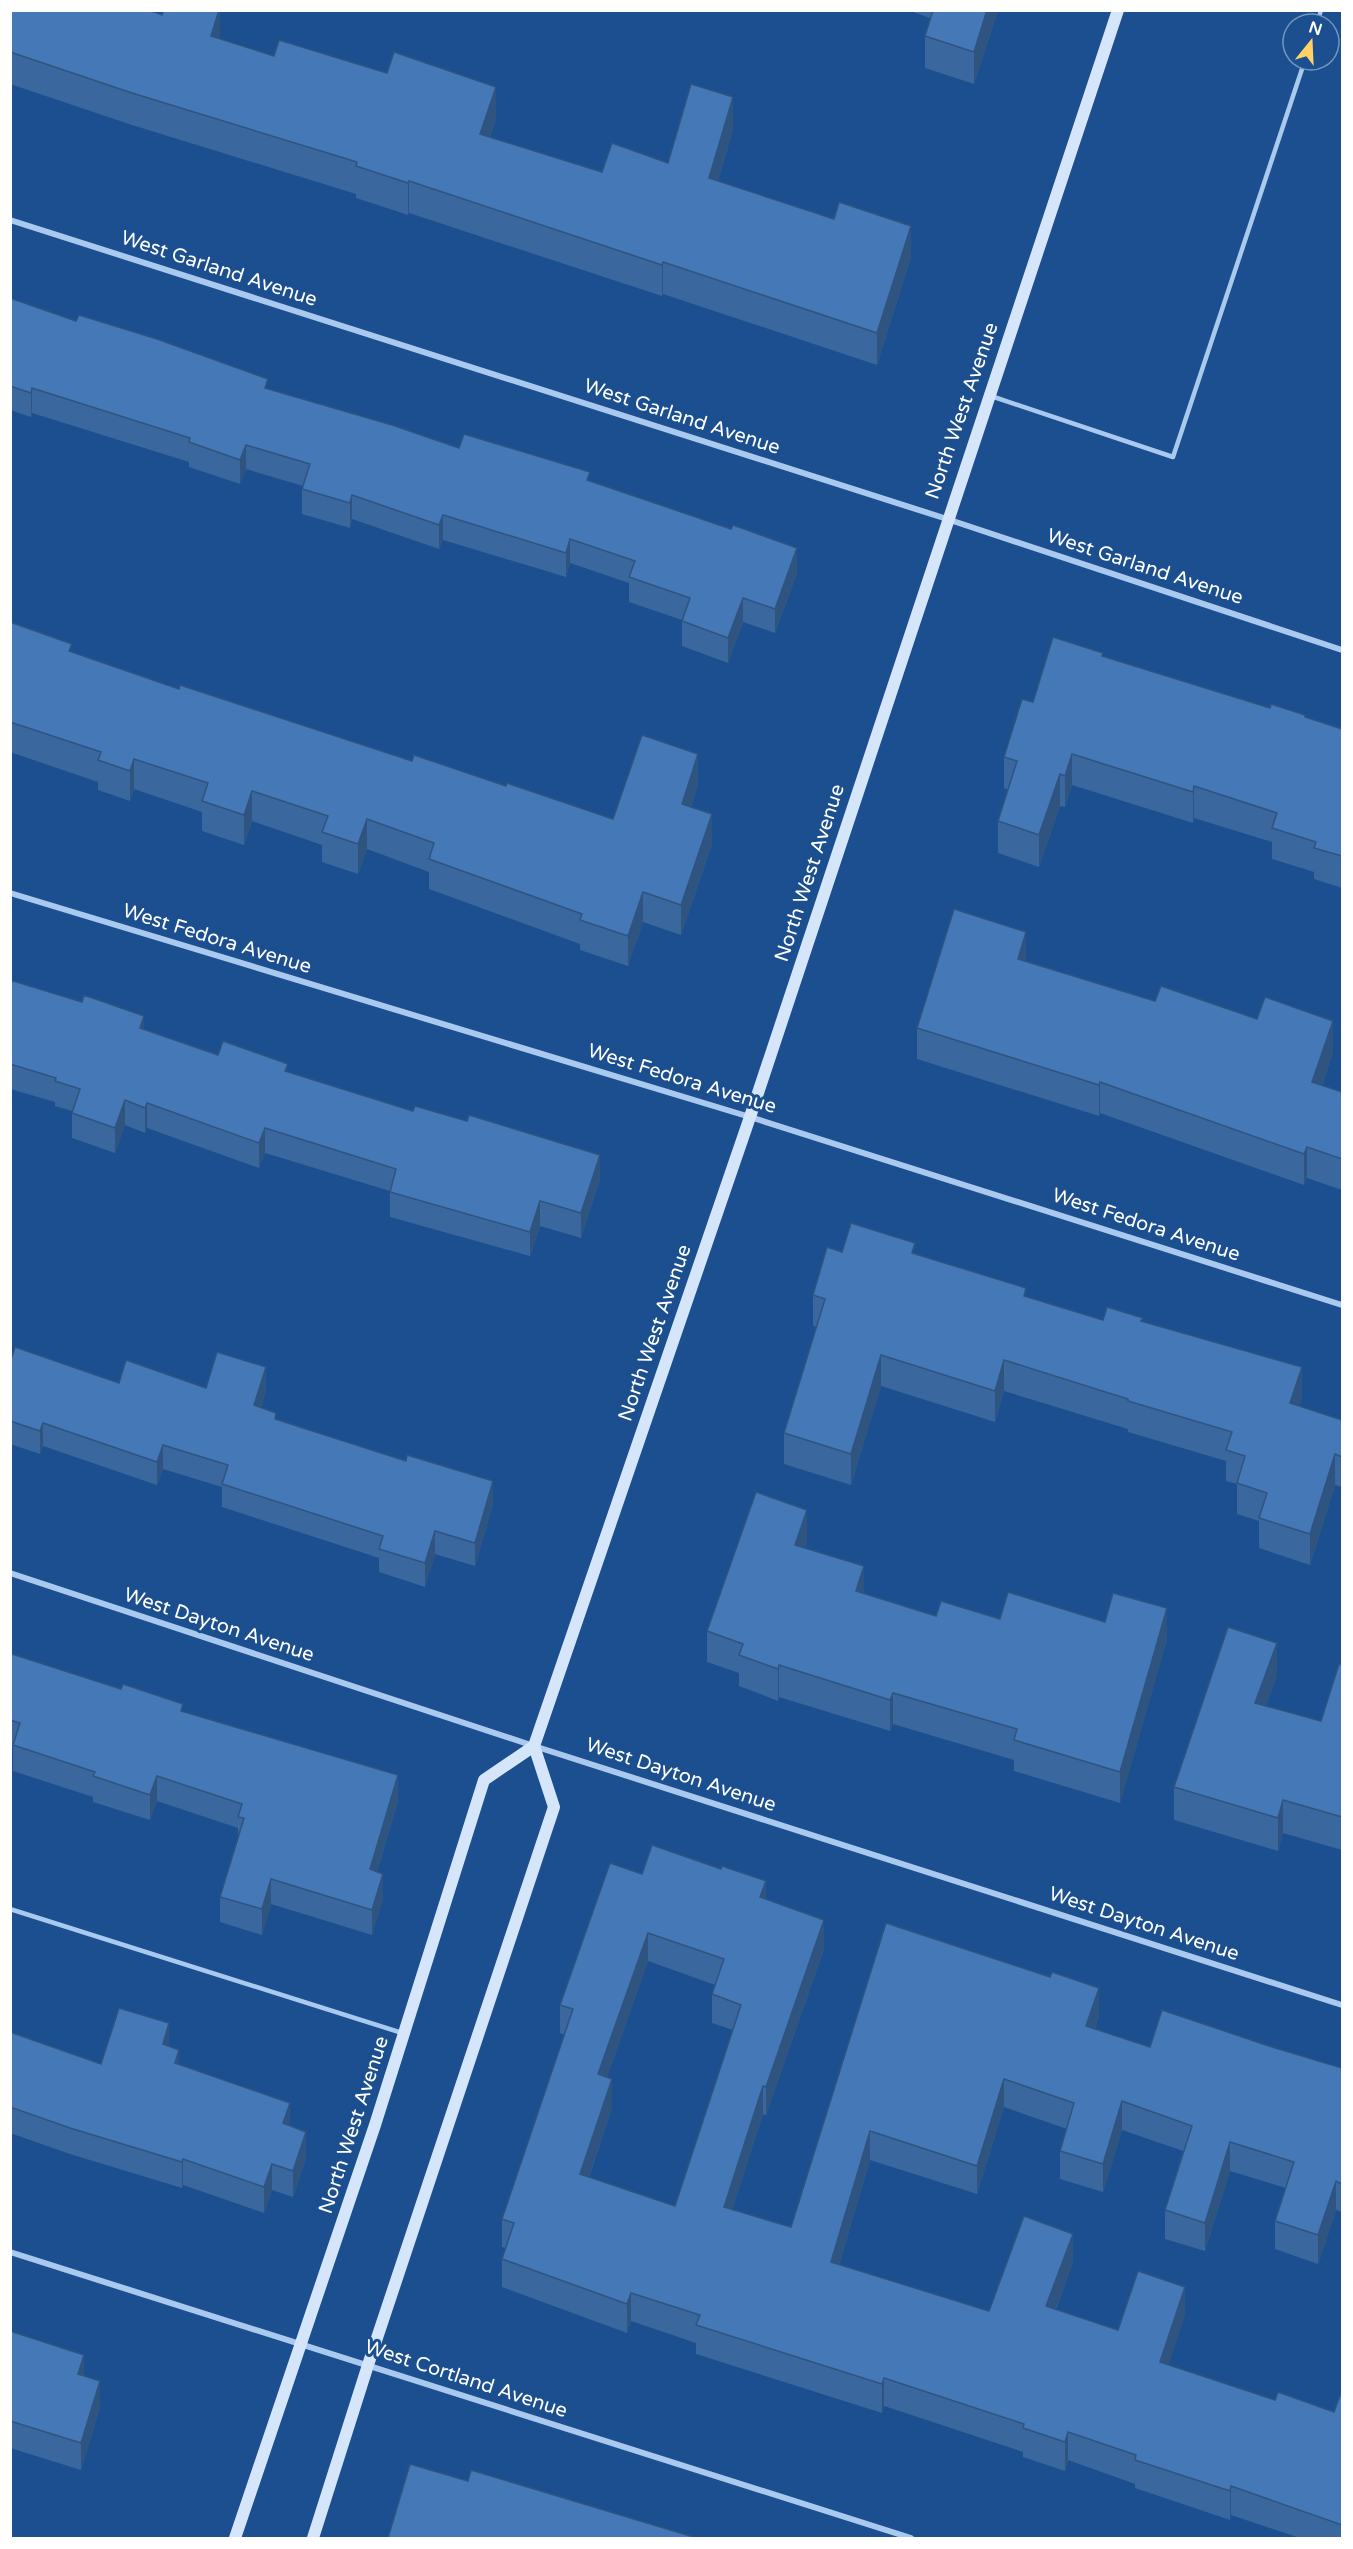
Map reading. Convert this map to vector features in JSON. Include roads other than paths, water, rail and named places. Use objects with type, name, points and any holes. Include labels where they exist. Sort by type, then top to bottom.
[{"type":"main road","name":"North West Avenue","points":[[235,2538],[404,2034],[484,1780],[534,1746],[750,1117],[988,395],[1118,10]]},
{"type":"main road","points":[[313,2538],[368,2365],[554,1807],[534,1746]]},
{"type":"street","name":"West Garland Avenue","points":[[10,220],[947,519],[1342,650]]},
{"type":"street","name":"West Fedora Avenue","points":[[10,893],[750,1117],[1342,1305]]},
{"type":"street","name":"West Dayton Avenue","points":[[10,1574],[534,1746],[1342,2005]]},
{"type":"street","name":"West Cortland Avenue","points":[[10,2252],[911,2538]]},
{"type":"lane","points":[[988,395],[1173,457],[1301,72]]},
{"type":"lane","points":[[10,1910],[404,2034]]}]
